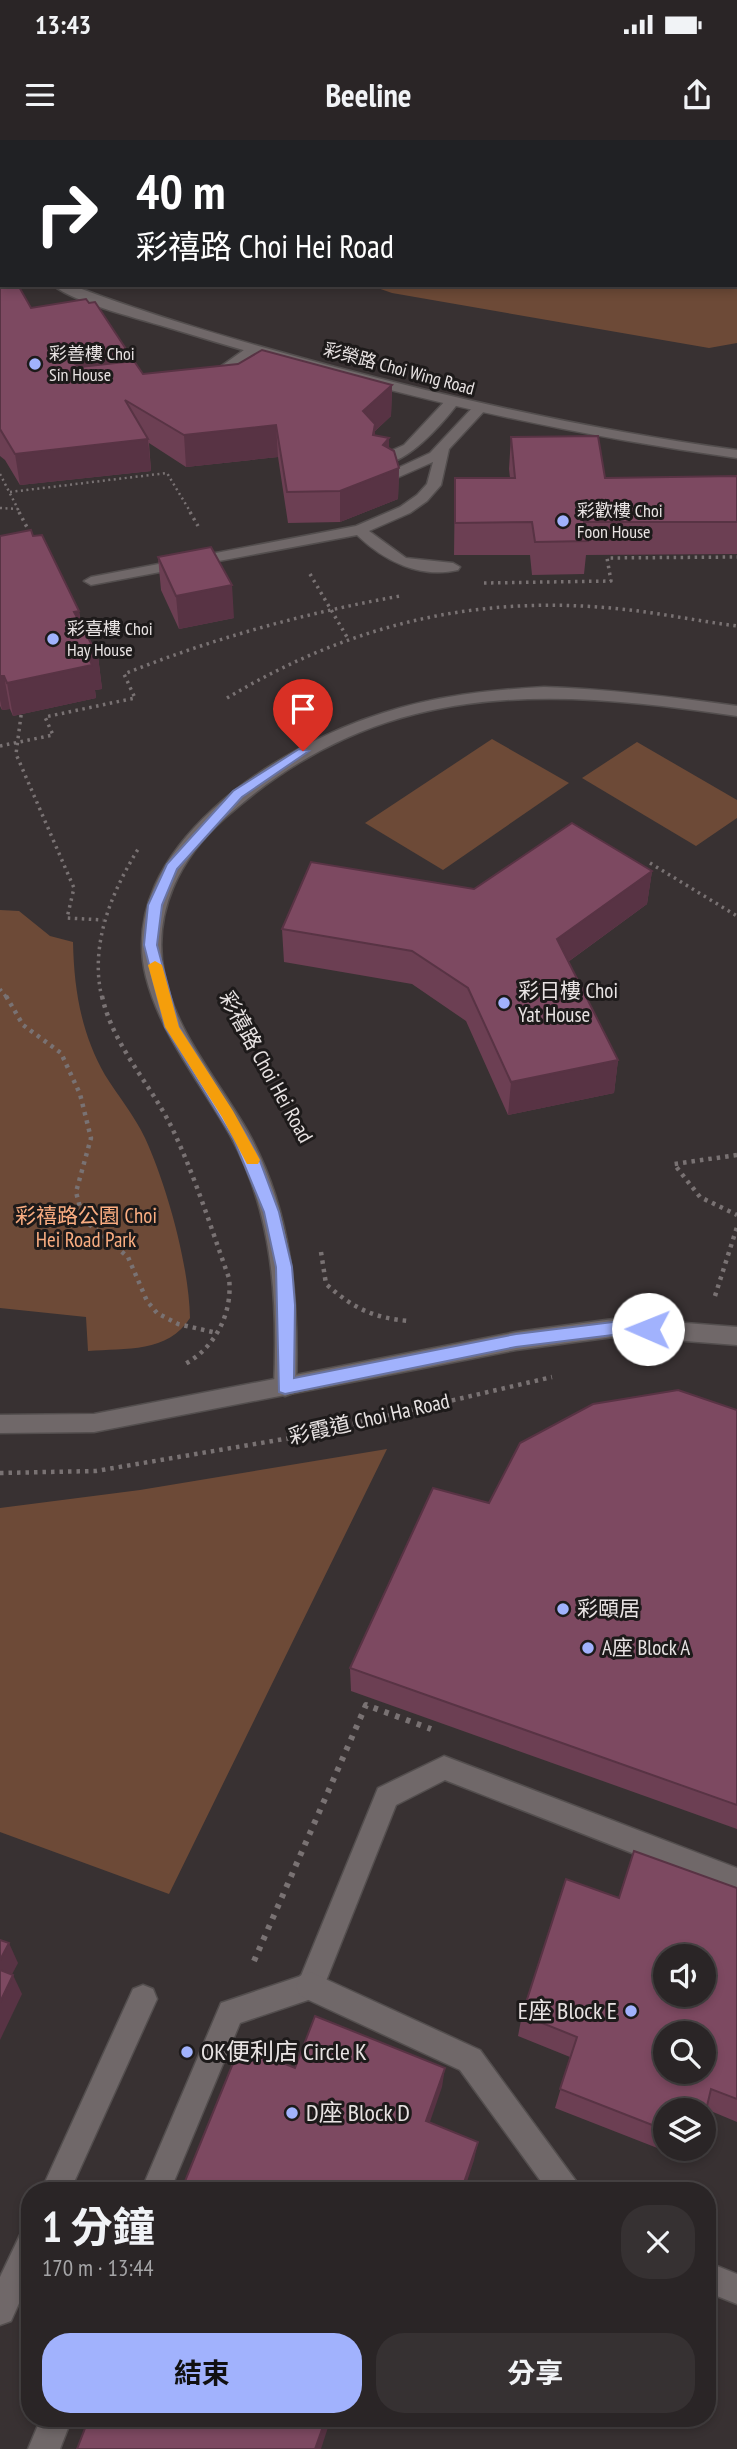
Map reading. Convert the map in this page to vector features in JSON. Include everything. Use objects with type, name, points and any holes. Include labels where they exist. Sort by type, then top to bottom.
[{"type":"street","name":"彩榮路 Choi Wing Road","points":[[65,287],[150,317],[452,402],[656,443],[737,454]]},
{"type":"street","points":[[191,382],[225,370],[255,348]]},
{"type":"street","points":[[380,461],[408,448],[452,402]]},
{"type":"street","points":[[392,476],[416,468],[443,450],[480,408]]},
{"type":"street","points":[[91,581],[360,530],[405,510],[422,498],[434,485],[443,450]]},
{"type":"street","points":[[360,530],[384,554],[398,561],[434,568],[453,567]]},
{"type":"street","points":[[285,1387],[288,1324],[286,1290],[272,1212],[253,1161],[172,1027],[159,986],[151,945],[155,905],[172,867],[238,794],[285,761],[339,733],[398,713],[461,699],[527,692],[594,692],[737,711]]},
{"type":"street","points":[[0,1424],[93,1423],[516,1341],[621,1327],[737,1336]]},
{"type":"street","points":[[310,1986],[387,1797],[444,1768],[737,1881]]},
{"type":"street","points":[[159,2182],[231,2013],[310,1986],[470,2060],[559,2182]]},
{"type":"street","points":[[59,2182],[143,1999]]},
{"type":"street","points":[[0,2310],[21,2264]]},
{"type":"street","points":[[716,2281],[737,2289]]},
{"type":"street","points":[[44,2449],[53,2427]]},
{"type":"path","points":[[10,492],[167,473],[217,557]]},
{"type":"path","points":[[0,474],[34,543]]},
{"type":"path","points":[[0,508],[18,509]]},
{"type":"path","points":[[20,536],[30,534]]},
{"type":"path","points":[[291,543],[347,637]]},
{"type":"path","points":[[481,584],[488,580],[611,581],[607,558],[737,557]]},
{"type":"path","points":[[0,746],[53,735],[45,717],[135,698],[124,674],[246,630],[330,608],[401,596]]},
{"type":"path","points":[[228,698],[292,660],[347,637],[447,613],[533,606],[620,609],[737,626]]},
{"type":"path","points":[[23,704],[16,754],[74,888],[67,918],[103,920]]},
{"type":"path","points":[[140,846],[121,875],[103,920],[98,961],[105,1010],[114,1034],[172,1128],[229,1278],[233,1296],[229,1315],[218,1333],[189,1363],[176,1366]]},
{"type":"path","points":[[650,863],[737,916]]},
{"type":"path","points":[[0,989],[32,1034],[61,1053],[89,1118],[91,1135],[88,1154],[75,1191],[78,1209],[87,1227],[119,1248],[130,1259],[146,1300],[155,1312],[169,1321],[218,1333]]},
{"type":"path","points":[[737,1154],[674,1164],[700,1197],[737,1215]]},
{"type":"path","points":[[713,1300],[737,1227]]},
{"type":"path","points":[[318,1239],[326,1284],[360,1314]]},
{"type":"path","name":"彩霞道 Choi Ha Road","points":[[0,1473],[96,1471],[296,1437],[563,1375]]},
{"type":"path","points":[[231,2013],[366,1705]]},
{"type":"green space","points":[[375,287],[737,287],[737,343],[709,348],[392,293]]},
{"type":"green space","points":[[492,739],[569,783],[443,870],[365,823]]},
{"type":"green space","points":[[637,742],[737,800],[737,818],[696,846],[582,778]]},
{"type":"green space","name":"彩禧路公園 Choi Hei Road Park","points":[[0,910],[19,911],[50,936],[73,942],[77,994],[90,1043],[105,1075],[141,1130],[153,1157],[181,1250],[190,1318],[170,1338],[158,1343],[88,1351],[86,1317],[0,1308]]},
{"type":"green space","points":[[387,1449],[169,1894],[0,1832],[0,1508],[140,1490]]},
{"type":"building","points":[[0,287],[19,287],[31,308],[86,299],[89,303],[95,302],[126,349],[80,355],[72,362],[80,367],[134,361],[143,374],[238,364],[262,350],[392,385],[363,411],[375,424],[373,435],[389,438],[383,445],[394,451],[399,468],[340,491],[287,492],[276,425],[184,435],[125,400],[148,439],[15,454],[0,429]]},
{"type":"building","points":[[598,436],[605,478],[737,476],[737,522],[584,522],[588,541],[535,542],[532,522],[455,523],[455,478],[515,478],[511,437]]},
{"type":"building","points":[[31,530],[33,536],[42,535],[79,611],[74,612],[98,656],[89,658],[92,665],[7,683],[4,676],[0,676],[0,536]]},
{"type":"building","points":[[211,547],[232,585],[176,596],[158,557]]},
{"type":"building","name":"彩日樓 Choi Yat House","points":[[572,823],[652,871],[557,939],[618,1060],[511,1082],[468,988],[412,951],[282,929],[311,862],[474,889]]},
{"type":"building","name":"彩頤居","points":[[678,1390],[737,1410],[737,1805],[350,1668],[433,1488],[489,1503],[520,1443],[593,1404]]},
{"type":"building","name":"E座 Block E","points":[[634,1851],[737,1888],[737,2099],[711,2089],[709,2098],[653,2098],[653,2125],[560,2089],[577,2037],[522,2015],[566,1879],[619,1898]]},
{"type":"building","points":[[0,1940],[9,1943],[0,1960]]},
{"type":"building","points":[[0,1970],[13,1975],[0,2002]]},
{"type":"building","name":"D座 Block D","points":[[315,2016],[445,2068],[426,2121],[478,2142],[464,2182],[185,2182],[240,2046],[295,2068]]},
{"type":"building","points":[[86,2427],[323,2427],[315,2449],[77,2449]]},
{"type":"slow traffic","points":[[155,965],[172,1027],[228,1114],[252,1160]]},
{"type":"place","name":"彩善樓 Choi Sin House","points":[[35,364]]},
{"type":"place","name":"彩歡樓 Choi Foon House","points":[[563,521]]},
{"type":"place","name":"彩喜樓 Choi Hay House","points":[[53,639]]},
{"type":"place","name":"彩日樓 Choi Yat House","points":[[504,1003]]},
{"type":"place","name":"彩頤居","points":[[563,1609]]},
{"type":"place","name":"A座 Block A","points":[[588,1648]]},
{"type":"place","name":"E座 Block E","points":[[631,2011]]},
{"type":"place","name":"OK便利店 Circle K","points":[[187,2052]]},
{"type":"place","name":"D座 Block D","points":[[292,2113]]},
{"type":"route","points":[[303,751],[238,794],[172,867],[155,905],[151,945],[159,986],[172,1027],[228,1114],[253,1161],[272,1212],[284,1267],[287,1305],[285,1387],[516,1341],[621,1327],[648,1329]]}]
